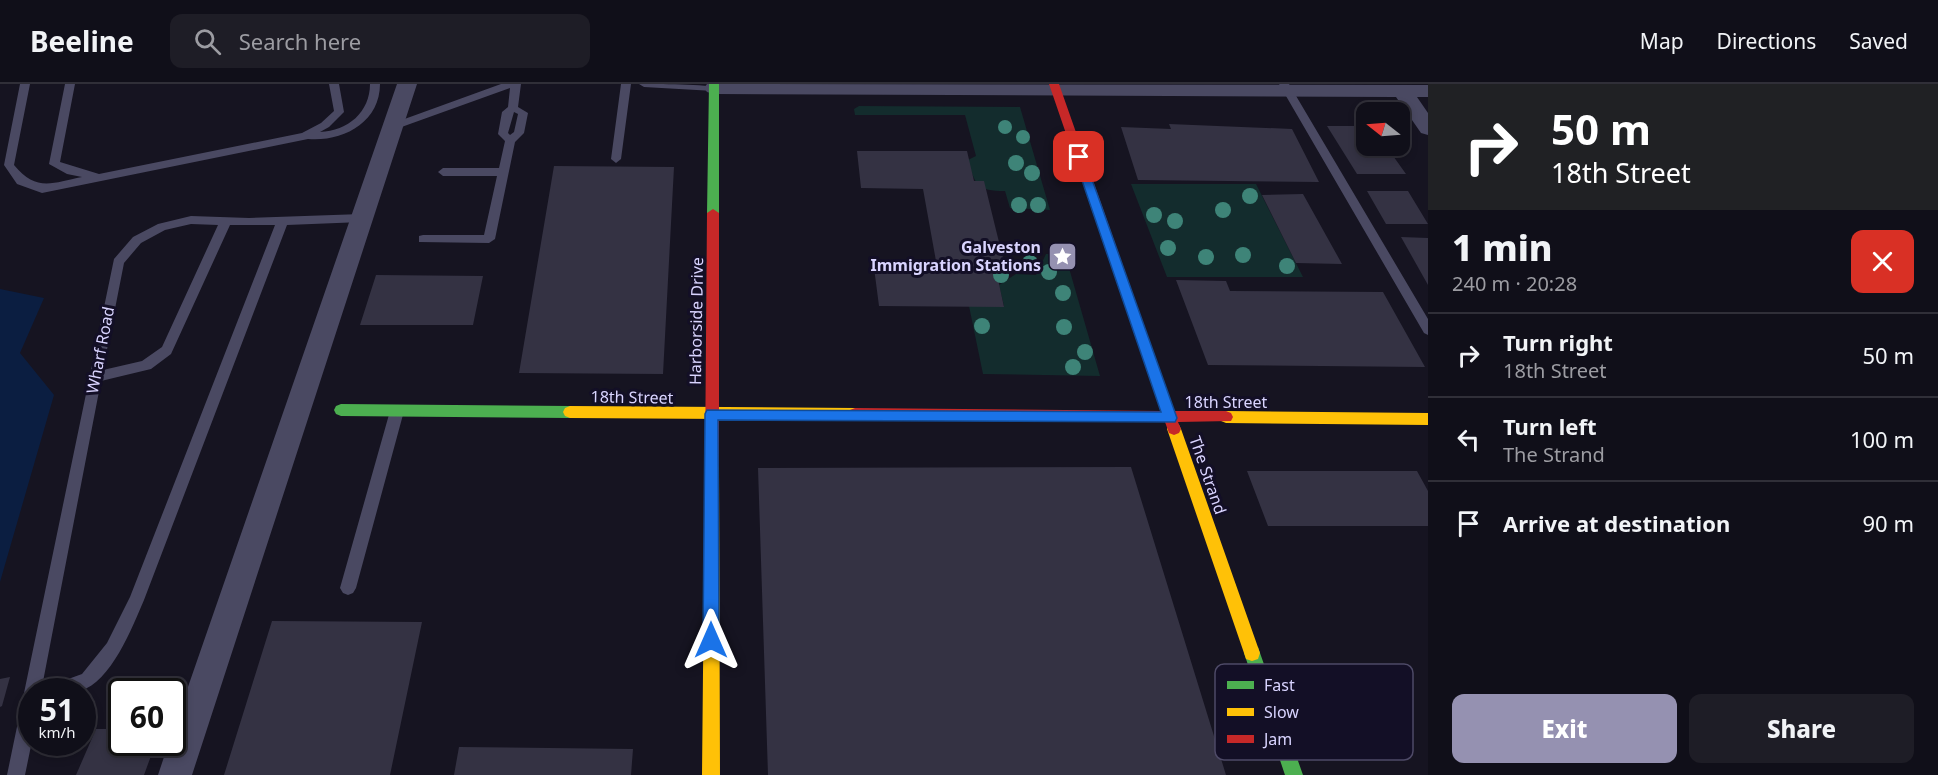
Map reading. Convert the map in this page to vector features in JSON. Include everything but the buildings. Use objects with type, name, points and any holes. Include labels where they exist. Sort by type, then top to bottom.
[{"type":"street","points":[[175,775],[406,84]]},
{"type":"street","points":[[714,86],[1399,87],[1428,91]]},
{"type":"street","name":"Harborside Drive","points":[[711,775],[714,86]]},
{"type":"street","name":"The Strand","points":[[1055,87],[1255,664]]},
{"type":"street","points":[[1399,87],[1428,128]]},
{"type":"street","name":"18th Street","points":[[341,410],[1428,419]]},
{"type":"street","name":"The Strand","points":[[1289,760],[1294,775]]},
{"type":"lane","points":[[25,84],[9,165],[21,181],[42,189],[305,136],[334,134],[366,114],[376,96],[375,84]]},
{"type":"lane","points":[[70,84],[54,164],[71,171],[102,177]]},
{"type":"lane","points":[[305,136],[325,125],[339,112],[333,84]]},
{"type":"lane","points":[[392,128],[497,88],[516,84],[513,108],[507,112],[503,134],[510,140]]},
{"type":"lane","points":[[616,159],[626,84]]},
{"type":"lane","points":[[644,84],[714,86]]},
{"type":"lane","points":[[1286,87],[1428,330]]},
{"type":"lane","points":[[423,239],[489,239],[510,140],[519,134],[523,112],[513,108]]},
{"type":"lane","points":[[443,172],[503,172]]},
{"type":"lane","name":"Wharf Road","points":[[36,678],[118,262],[137,240],[162,227],[191,220],[362,218]]},
{"type":"lane","points":[[89,678],[113,649],[136,600],[284,220]]},
{"type":"lane","points":[[95,377],[146,365],[167,350],[226,221]]},
{"type":"lane","points":[[348,588],[397,411]]},
{"type":"lane","points":[[16,775],[20,756]]},
{"type":"green space","points":[[859,106],[1020,107],[1050,210],[1010,208],[1005,191],[988,190],[975,181],[968,160],[976,156],[965,115],[855,115],[854,109]]},
{"type":"green space","points":[[1131,184],[1256,184],[1303,277],[1167,277]]},
{"type":"green space","points":[[1046,254],[1065,254],[1100,376],[983,374],[969,306],[1004,306],[999,285],[1016,274],[1036,275]]},
{"type":"water","points":[[0,289],[44,298],[20,353],[54,395],[0,582]]},
{"type":"traffic: fast","points":[[713,213],[714,84]]},
{"type":"traffic: fast","points":[[341,410],[570,412]]},
{"type":"traffic: fast","points":[[1252,653],[1256,664]]},
{"type":"traffic: fast","points":[[1289,760],[1294,775]]},
{"type":"traffic: slow","points":[[570,412],[855,414]]},
{"type":"traffic: slow","points":[[1226,417],[1428,419]]},
{"type":"traffic: slow","points":[[1174,429],[1252,653]]},
{"type":"traffic: slow","points":[[711,775],[712,466]]},
{"type":"traffic: jam","points":[[1054,84],[1174,429]]},
{"type":"traffic: jam","points":[[712,466],[713,213]]},
{"type":"traffic: jam","points":[[855,414],[1226,417]]},
{"type":"place","name":"Galveston Immigration Stations","points":[[1062,256]]},
{"type":"route","points":[[711,640],[711,414],[1170,418],[1079,157]]}]
